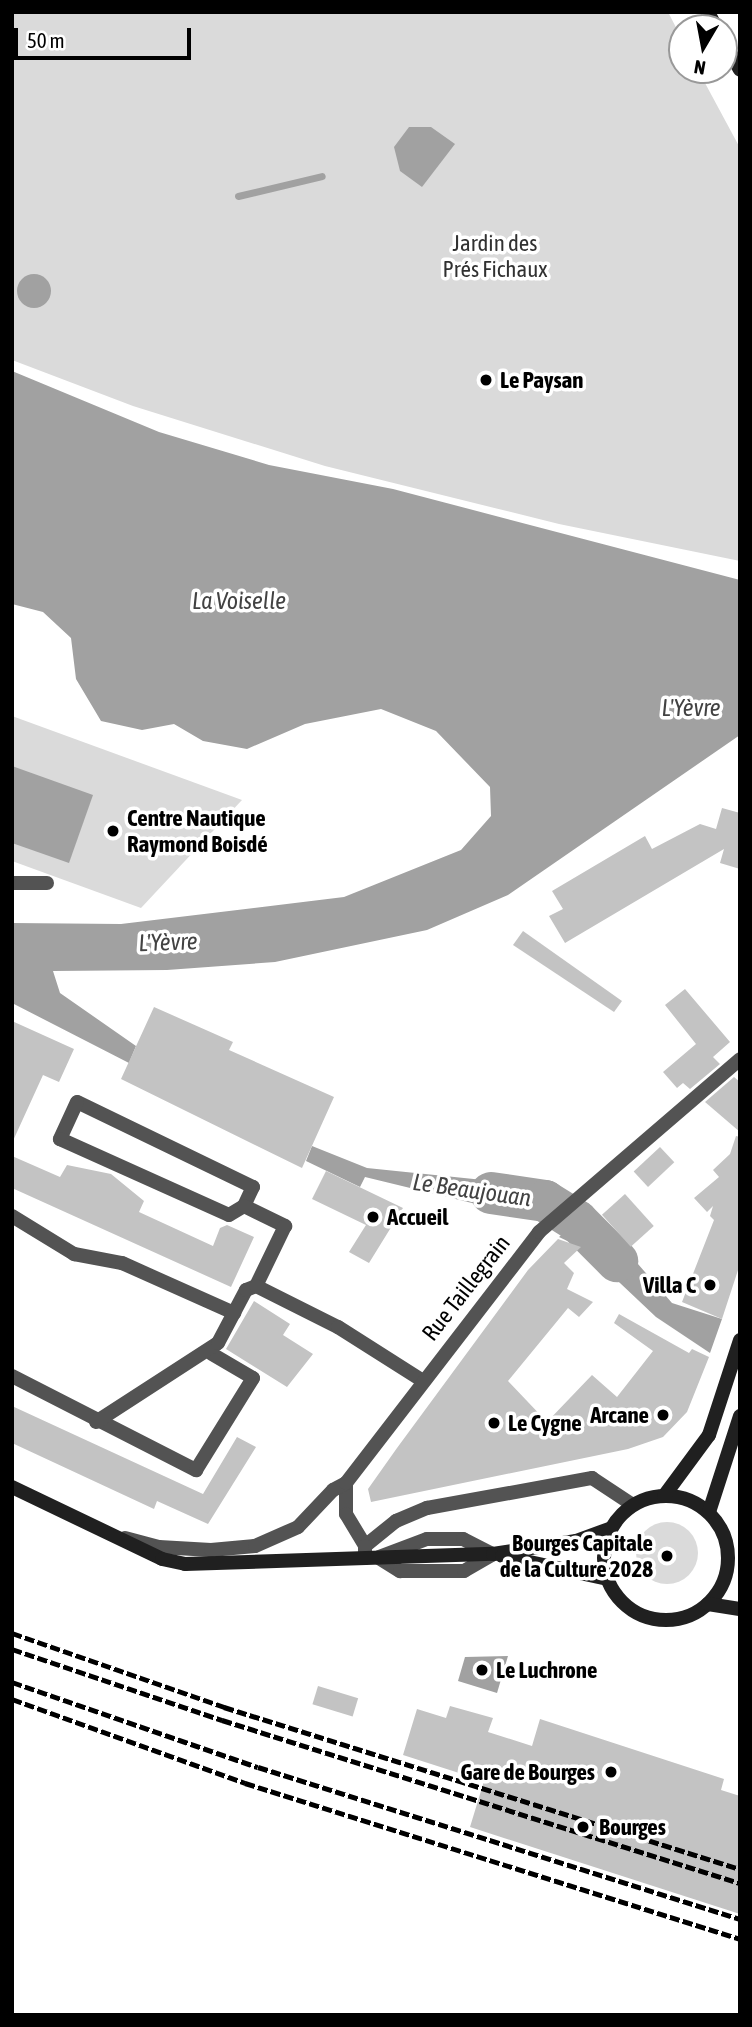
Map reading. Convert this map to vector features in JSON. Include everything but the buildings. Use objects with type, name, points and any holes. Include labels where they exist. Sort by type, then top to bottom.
[{"type":"main road","points":[[664,1496],[709,1435],[740,1340]]},
{"type":"main road","points":[[709,1512],[740,1416]]},
{"type":"main road","points":[[12,1487],[162,1559],[185,1564],[370,1554],[493,1554],[576,1541],[612,1528],[633,1505],[664,1496],[690,1500],[709,1512],[721,1527],[734,1561],[708,1604],[677,1619],[648,1617],[623,1603],[608,1580],[604,1562],[612,1528]]},
{"type":"main road","points":[[493,1554],[608,1580]]},
{"type":"main road","points":[[708,1604],[740,1609]]},
{"type":"street","points":[[12,883],[47,883]]},
{"type":"street","name":"Rue Taillegrain","points":[[110,1534],[159,1546],[211,1550],[255,1546],[298,1527],[333,1490],[346,1483],[423,1381],[552,1221],[740,1059]]},
{"type":"street","points":[[77,1102],[253,1187],[244,1206],[229,1215],[60,1139],[77,1102]]},
{"type":"street","points":[[96,1422],[218,1343],[246,1290],[256,1286],[285,1226],[244,1206]]},
{"type":"street","points":[[12,1216],[74,1254],[122,1263],[234,1313]]},
{"type":"street","points":[[256,1286],[338,1327],[423,1381]]},
{"type":"street","points":[[12,1376],[96,1422],[196,1470],[253,1378],[212,1354]]},
{"type":"street","points":[[346,1483],[346,1514],[370,1554],[396,1521],[428,1508],[592,1478],[633,1505]]},
{"type":"green space","name":"Jardin des Prés Fichaux","points":[[12,12],[668,12],[668,84],[706,84],[740,148],[740,561],[559,524],[325,466],[133,406],[12,360]]},
{"type":"green space","name":"Centre Nautique Raymond Boisdé","points":[[12,716],[242,800],[141,908],[12,861]]},
{"type":"green space","name":"Bourges Capitale de la Culture 2028","points":[[661,1522],[673,1522],[689,1531],[696,1541],[696,1565],[689,1575],[673,1584],[661,1584],[650,1579],[641,1570],[636,1559],[636,1547],[641,1536],[650,1527]]},
{"type":"water","points":[[409,127],[431,127],[455,144],[422,187],[400,171],[394,147]]},
{"type":"water","points":[[34,274],[46,279],[51,291],[46,303],[34,308],[22,303],[17,291],[22,279]]},
{"type":"water","name":"La Voiselle","points":[[12,371],[159,432],[269,465],[393,489],[740,580],[740,735],[508,895],[427,930],[275,962],[167,970],[53,971],[60,993],[136,1046],[129,1063],[12,1003],[12,923],[121,924],[344,897],[461,850],[491,816],[490,787],[436,731],[381,709],[305,724],[247,749],[203,741],[174,724],[142,730],[101,721],[76,679],[71,638],[43,612],[12,604]]},
{"type":"water","points":[[12,766],[93,795],[69,863],[12,843]]},
{"type":"water","points":[[312,1146],[367,1168],[560,1188],[530,1217],[365,1177],[360,1187],[306,1161]]},
{"type":"water","points":[[590,1209],[672,1303],[722,1319],[710,1353],[656,1317],[584,1249],[559,1237]]},
{"type":"water","points":[[508,1656],[497,1693],[458,1681],[465,1657]]},
{"type":"waterway","points":[[238,196],[322,176]]},
{"type":"waterway","name":"Le Beaujouan","points":[[491,1193],[545,1201],[577,1221],[617,1261]]},
{"type":"railway","points":[[12,1633],[224,1707],[740,1869]]},
{"type":"railway","points":[[12,1649],[222,1720],[740,1883]]},
{"type":"railway","points":[[12,1682],[258,1767],[740,1919]]},
{"type":"railway","points":[[12,1699],[245,1783],[740,1939]]},
{"type":"place","name":"Le Paysan","points":[[486,380]]},
{"type":"place","name":"Centre Nautique Raymond Boisdé","points":[[113,831]]},
{"type":"place","name":"Accueil","points":[[373,1217]]},
{"type":"place","name":"Villa C","points":[[710,1285]]},
{"type":"place","name":"Arcane","points":[[663,1415]]},
{"type":"place","name":"Le Cygne","points":[[494,1423]]},
{"type":"place","name":"Bourges Capitale de la Culture 2028","points":[[667,1556]]},
{"type":"place","name":"Le Luchrone","points":[[482,1670]]},
{"type":"place","name":"Gare de Bourges","points":[[611,1772]]},
{"type":"place","name":"Bourges","points":[[583,1827]]},
{"type":"water label","name":"L'Yèvre","points":[[691,708]]},
{"type":"water label","name":"L'Yèvre","points":[[168,942]]}]
